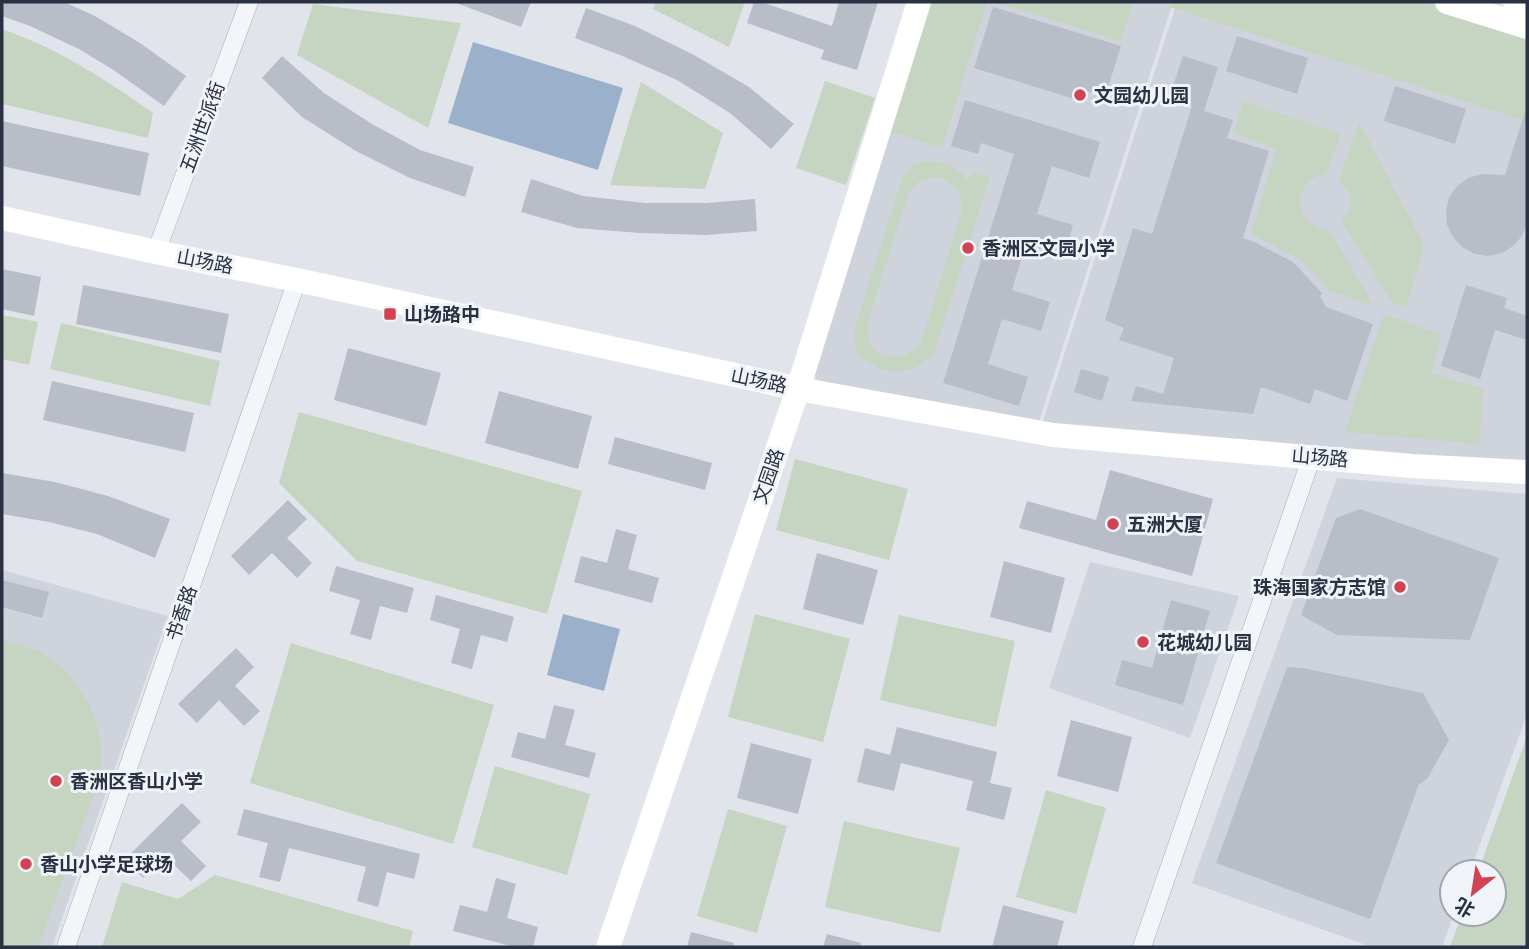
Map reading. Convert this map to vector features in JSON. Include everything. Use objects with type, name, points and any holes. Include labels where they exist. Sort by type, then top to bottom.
[{"type":"street","name":"五洲世派街","points":[[156,252],[249,2]]},
{"type":"street","name":"文园路","points":[[608,947],[798,389],[919,2]]},
{"type":"street","points":[[1447,2],[1527,27]]},
{"type":"street","points":[[1515,2],[1527,6]]},
{"type":"street","name":"山场路","points":[[2,218],[798,389],[1053,435],[1412,466],[1527,472]]},
{"type":"street","name":"书香路","points":[[66,947],[297,280]]},
{"type":"street","points":[[1142,947],[1312,456]]},
{"type":"shaded area","name":"香洲区文园小学","points":[[919,2],[1173,2],[1036,431],[827,394],[806,364]]},
{"type":"shaded area","points":[[1177,2],[1440,2],[1527,30],[1527,469],[1040,430]]},
{"type":"shaded area","points":[[1337,478],[1527,494],[1527,714],[1475,858],[1438,858],[1438,928],[1449,928],[1442,947],[1372,947],[1192,883]]},
{"type":"shaded area","name":"花城幼儿园","points":[[1090,562],[1239,596],[1190,738],[1049,688]]},
{"type":"shaded area","name":"香洲区香山小学","points":[[2,570],[168,616],[52,947],[2,947]]},
{"type":"green space","points":[[655,2],[745,2],[729,47],[653,9]]},
{"type":"green space","points":[[925,2],[987,2],[942,148],[886,130]]},
{"type":"green space","points":[[995,2],[1133,2],[1121,41]]},
{"type":"green space","points":[[1171,2],[1419,2],[1527,36],[1527,121],[1169,7]]},
{"type":"green space","points":[[313,4],[461,23],[428,128],[297,55]]},
{"type":"green space","points":[[2,29],[42,45],[80,65],[153,113],[148,138],[2,104]]},
{"type":"green space","points":[[825,81],[875,98],[846,185],[796,168]]},
{"type":"green space","points":[[641,82],[723,133],[705,189],[610,185]]},
{"type":"green space","points":[[1243,101],[1341,134],[1326,174],[1316,176],[1306,185],[1301,195],[1300,207],[1307,220],[1330,231],[1374,306],[1328,290],[1298,258],[1251,234],[1276,149],[1234,133]]},
{"type":"green space","points":[[1359,122],[1424,245],[1404,307],[1393,303],[1341,221],[1349,210],[1351,201],[1339,181]]},
{"type":"green space","points":[[926,161],[938,162],[954,168],[967,180],[976,172],[990,177],[934,353],[921,365],[906,371],[890,371],[863,359],[855,345],[855,328],[902,178],[913,165]],"holes":[[[933,177],[952,184],[956,189],[961,200],[961,214],[921,341],[904,355],[886,356],[872,345],[867,324],[908,194],[918,182]]]},
{"type":"green space","points":[[1384,314],[1441,335],[1431,373],[1483,389],[1479,444],[1345,432]]},
{"type":"green space","points":[[2,315],[38,322],[29,365],[2,359]]},
{"type":"green space","points":[[61,323],[220,361],[210,406],[50,369]]},
{"type":"green space","points":[[299,412],[582,491],[547,614],[357,561],[279,483]]},
{"type":"green space","points":[[795,459],[908,489],[889,560],[776,530]]},
{"type":"green space","points":[[755,614],[850,639],[823,742],[728,717]]},
{"type":"green space","points":[[899,615],[1015,641],[996,727],[880,700]]},
{"type":"green space","points":[[2,640],[44,654],[68,674],[94,714],[101,745],[98,783],[38,947],[2,947]]},
{"type":"green space","points":[[291,643],[494,705],[453,844],[250,783]]},
{"type":"green space","points":[[1527,736],[1527,947],[1450,947],[1457,928],[1508,928],[1508,858],[1483,858]]},
{"type":"green space","points":[[495,766],[590,794],[567,875],[472,847]]},
{"type":"green space","points":[[1046,790],[1106,808],[1076,914],[1016,897]]},
{"type":"green space","points":[[728,809],[787,826],[757,933],[697,916]]},
{"type":"green space","points":[[844,821],[960,848],[940,933],[825,907]]},
{"type":"green space","points":[[215,875],[413,931],[409,947],[102,947],[122,882],[178,899]]},
{"type":"water","points":[[473,42],[623,88],[598,170],[448,123]]},
{"type":"water","points":[[563,614],[620,629],[604,691],[547,675]]},
{"type":"building","points":[[2,2],[64,2],[95,16],[140,43],[186,76],[164,106],[79,49],[2,16]]},
{"type":"building","points":[[456,2],[531,2],[521,27]]},
{"type":"building","points":[[754,2],[832,26],[839,2],[878,2],[857,70],[821,59],[824,50],[747,23]]},
{"type":"building","points":[[993,7],[1121,46],[1105,97],[1087,91],[1084,102],[974,68]]},
{"type":"building","points":[[586,8],[635,26],[694,55],[749,87],[794,124],[771,149],[730,113],[677,80],[575,38]]},
{"type":"building","points":[[1237,36],[1308,58],[1297,94],[1226,71]]},
{"type":"building","points":[[282,56],[324,93],[372,124],[420,150],[474,167],[465,197],[410,178],[356,151],[302,117],[262,78]]},
{"type":"building","points":[[1183,56],[1218,67],[1204,111],[1233,120],[1227,138],[1269,151],[1243,238],[1293,262],[1322,293],[1320,296],[1326,307],[1373,324],[1347,401],[1315,389],[1310,404],[1261,387],[1253,414],[1131,401],[1136,386],[1163,394],[1174,358],[1119,340],[1124,328],[1105,320],[1133,228],[1152,234],[1192,106],[1169,98]]},
{"type":"building","points":[[1395,86],[1466,109],[1455,144],[1384,121]]},
{"type":"building","points":[[965,100],[1100,142],[1089,178],[1052,166],[1037,214],[1073,225],[1064,256],[1026,244],[1012,290],[1050,302],[1041,331],[1002,319],[988,364],[1028,377],[1019,406],[943,383],[1014,154],[981,143],[978,154],[951,146]]},
{"type":"building","points":[[1525,112],[1527,222],[1522,236],[1502,253],[1488,256],[1475,254],[1462,247],[1447,225],[1449,197],[1457,186],[1468,178],[1482,174],[1505,175]]},
{"type":"building","points":[[2,121],[149,153],[140,196],[2,166]]},
{"type":"building","points":[[531,179],[583,196],[645,203],[707,203],[755,199],[757,231],[706,235],[577,228],[521,212]]},
{"type":"building","points":[[2,269],[41,277],[34,316],[2,309]]},
{"type":"building","points":[[83,285],[229,314],[221,353],[76,324]]},
{"type":"building","points":[[1466,285],[1507,298],[1504,308],[1527,316],[1527,340],[1495,330],[1480,379],[1441,366]]},
{"type":"building","points":[[348,348],[441,373],[426,426],[334,400]]},
{"type":"building","points":[[1081,369],[1109,377],[1102,401],[1074,392]]},
{"type":"building","points":[[52,381],[194,413],[185,452],[43,420]]},
{"type":"building","points":[[499,391],[592,416],[578,469],[485,443]]},
{"type":"building","points":[[615,437],[712,463],[705,490],[608,464]]},
{"type":"building","name":"五洲大厦","points":[[1110,470],[1213,499],[1192,576],[1019,528],[1027,501],[1096,520]]},
{"type":"building","points":[[2,473],[55,482],[108,496],[170,519],[155,558],[97,534],[2,514]]},
{"type":"building","points":[[288,500],[307,519],[287,538],[312,563],[297,578],[272,553],[249,575],[231,556]]},
{"type":"building","name":"珠海国家方志馆","points":[[1360,509],[1499,558],[1470,640],[1337,635],[1301,615],[1336,518]]},
{"type":"building","points":[[616,529],[637,535],[628,569],[659,578],[652,603],[574,582],[581,556],[607,563]]},
{"type":"building","points":[[817,553],[878,570],[863,625],[803,609]]},
{"type":"building","points":[[1004,561],[1065,578],[1051,633],[990,617]]},
{"type":"building","points":[[336,566],[414,588],[407,613],[380,606],[371,640],[350,634],[360,600],[329,591]]},
{"type":"building","points":[[2,580],[49,592],[42,618],[2,607]]},
{"type":"building","points":[[436,595],[514,617],[507,642],[481,635],[472,669],[451,663],[460,629],[430,620]]},
{"type":"building","points":[[1171,600],[1210,611],[1183,705],[1115,685],[1122,660],[1152,668]]},
{"type":"building","points":[[236,648],[254,667],[235,686],[260,711],[244,726],[219,700],[197,723],[178,704]]},
{"type":"building","points":[[1287,667],[1423,693],[1449,740],[1427,779],[1419,784],[1370,919],[1216,863]]},
{"type":"building","points":[[554,705],[575,710],[565,745],[596,753],[589,778],[511,757],[518,732],[545,739]]},
{"type":"building","points":[[1071,720],[1132,737],[1118,792],[1057,776]]},
{"type":"building","points":[[897,727],[997,752],[990,783],[1012,788],[1004,820],[966,810],[973,781],[901,763],[894,791],[857,782],[865,748],[890,755]]},
{"type":"building","points":[[751,743],[812,759],[798,814],[737,798]]},
{"type":"building","points":[[182,803],[201,822],[181,841],[206,866],[191,881],[165,856],[143,878],[125,859]]},
{"type":"building","points":[[244,809],[420,854],[414,879],[387,872],[378,907],[357,901],[366,867],[289,848],[280,882],[259,877],[268,843],[237,835]]},
{"type":"building","points":[[496,878],[516,884],[507,918],[538,927],[533,947],[515,947],[453,931],[460,905],[487,912]]},
{"type":"building","points":[[1003,905],[1064,921],[1057,947],[992,947]]},
{"type":"building","points":[[691,932],[734,943],[734,947],[687,947]]},
{"type":"building","points":[[827,934],[861,943],[860,947],[823,947]]},
{"type":"place","name":"文园幼儿园","points":[[1080,95]]},
{"type":"place","name":"香洲区文园小学","points":[[968,248]]},
{"type":"place","name":"山场路中","points":[[390,314]]},
{"type":"place","name":"五洲大厦","points":[[1113,524]]},
{"type":"place","name":"珠海国家方志馆","points":[[1400,587]]},
{"type":"place","name":"花城幼儿园","points":[[1143,642]]},
{"type":"place","name":"香洲区香山小学","points":[[56,781]]},
{"type":"place","name":"香山小学足球场","points":[[26,864]]}]
